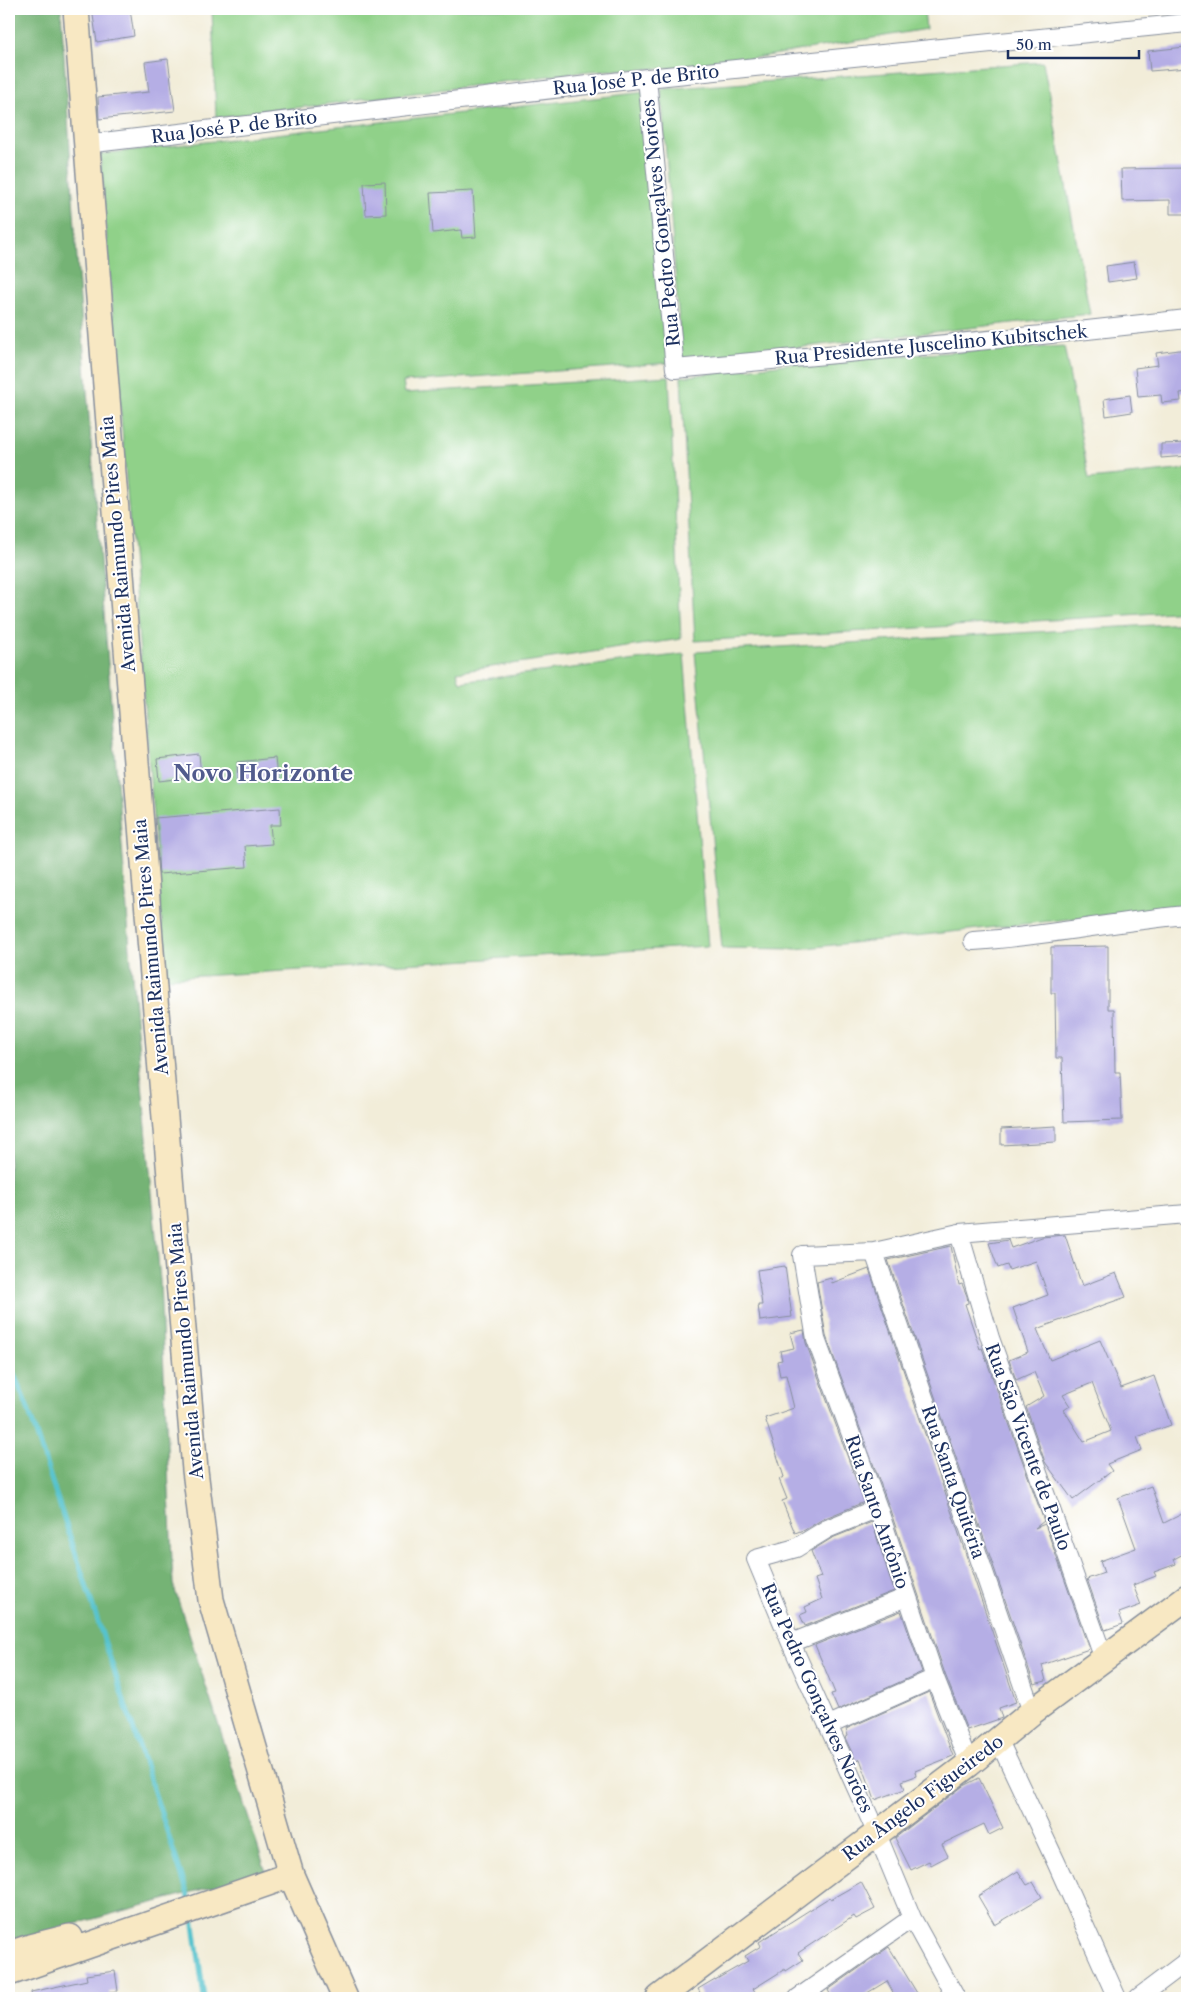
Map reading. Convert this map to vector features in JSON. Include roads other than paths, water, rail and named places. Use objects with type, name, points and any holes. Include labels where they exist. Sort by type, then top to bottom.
[{"type":"street","name":"Avenida Raimundo Pires Maia","points":[[76,9],[195,1470],[211,1600],[291,1875]]},
{"type":"street","name":"Rua José P. de Brito","points":[[86,144],[647,78],[1187,23]]},
{"type":"street","name":"Rua Pedro Gonçalves Norões","points":[[647,78],[676,369]]},
{"type":"street","name":"Rua Presidente Juscelino Kubitschek","points":[[676,369],[1042,335],[1187,319]]},
{"type":"street","points":[[973,941],[1009,939],[1133,920],[1187,915]]},
{"type":"street","points":[[874,1252],[959,1233],[1187,1214]]},
{"type":"street","name":"Rua São Vicente de Paulo","points":[[959,1233],[990,1338],[1104,1659]]},
{"type":"street","name":"Rua Santo Antônio","points":[[874,1252],[802,1255],[816,1339],[878,1508],[936,1678],[969,1764]]},
{"type":"street","name":"Rua Santa Quitéria","points":[[874,1252],[1032,1712]]},
{"type":"street","name":"Rua Pedro Gonçalves Norões","points":[[878,1508],[827,1529],[796,1548],[756,1559],[912,1918],[956,1998]]},
{"type":"street","points":[[792,1643],[907,1597]]},
{"type":"street","name":"Rua Ângelo Figueiredo","points":[[659,1998],[999,1741],[1032,1712],[1187,1597]]},
{"type":"street","points":[[829,1725],[936,1678]]},
{"type":"street","points":[[999,1741],[1117,1998]]},
{"type":"street","points":[[9,1973],[291,1875],[345,1998]]},
{"type":"street","points":[[9,1954],[30,1947],[192,1908]]},
{"type":"street","points":[[798,1998],[912,1918]]},
{"type":"street","points":[[1138,1998],[1187,1961]]},
{"type":"waterway","points":[[9,1362],[27,1406],[191,1904]]},
{"type":"waterway","points":[[193,1917],[204,1998]]},
{"type":"district","name":"Novo Horizonte","points":[[263,773]]}]
